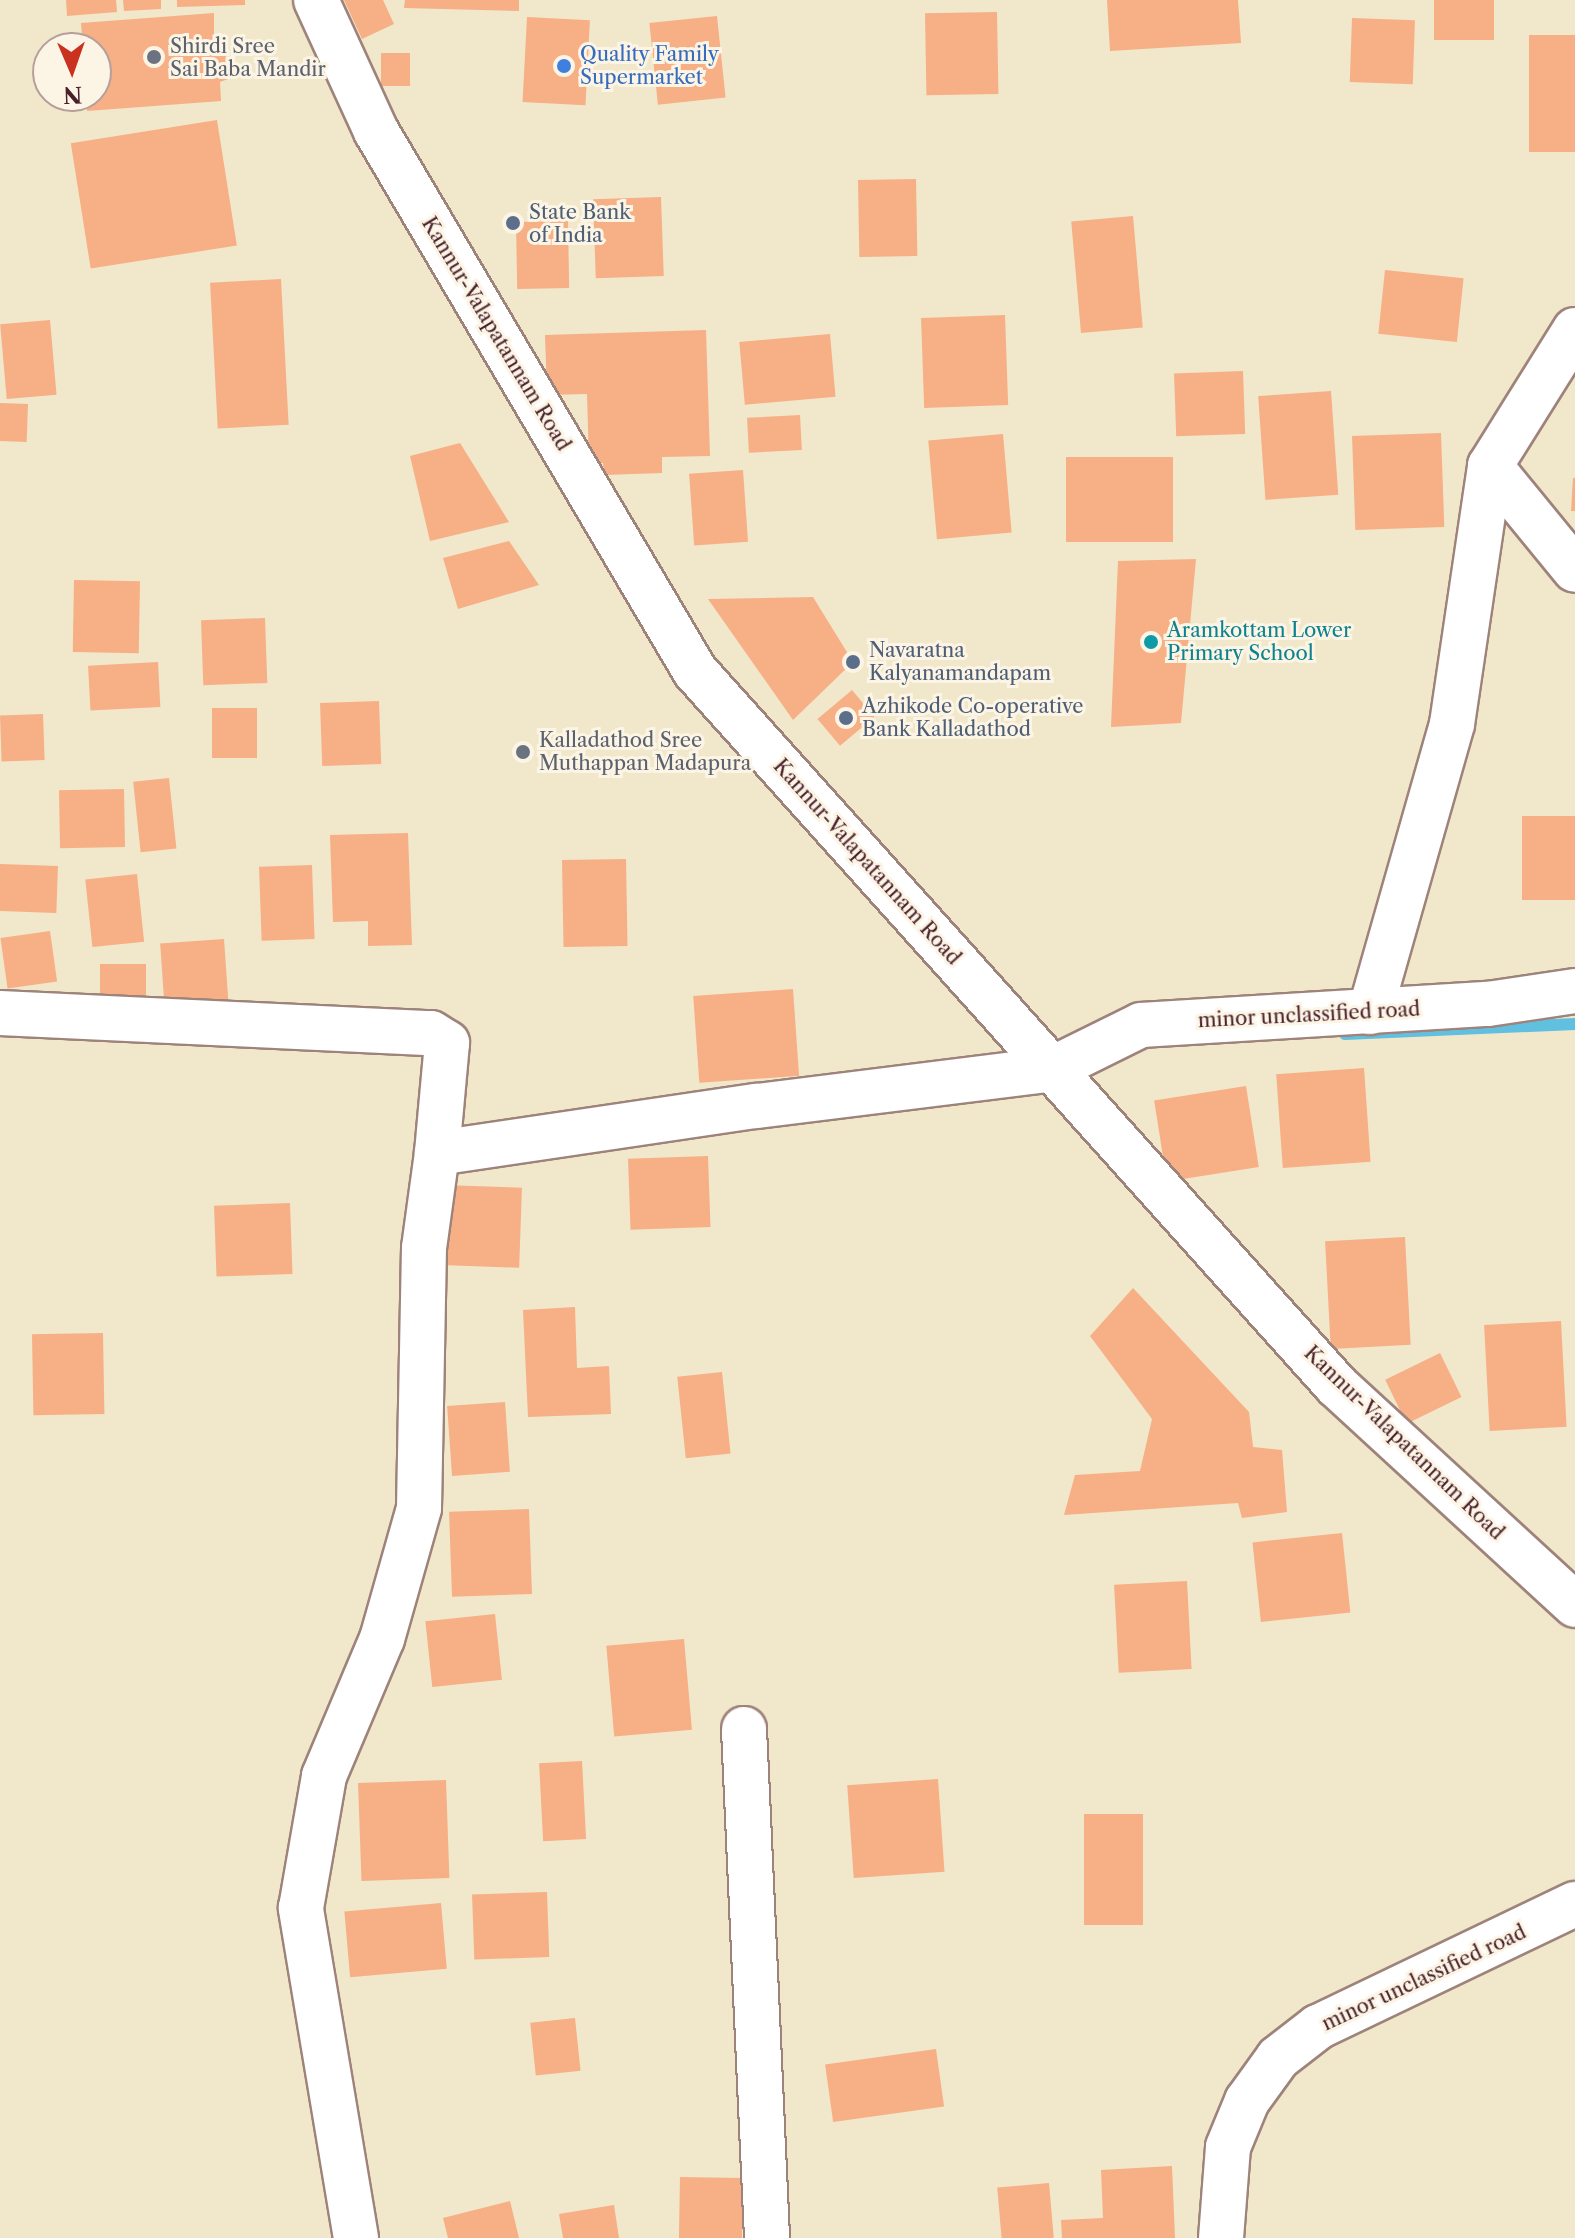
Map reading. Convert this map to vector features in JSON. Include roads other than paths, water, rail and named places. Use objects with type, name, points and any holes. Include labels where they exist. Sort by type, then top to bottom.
[{"type":"street","name":"Kannur-Valapatannam Road","points":[[316,0],[376,131],[695,671],[1336,1385],[1575,1605]]},
{"type":"street","points":[[1370,1012],[1452,724],[1490,466],[1575,330]]},
{"type":"street","points":[[1490,466],[1575,570]]},
{"type":"street","name":"minor unclassified road","points":[[437,1153],[757,1106],[1052,1069],[1141,1025],[1488,1004],[1575,991]]},
{"type":"street","points":[[0,1013],[431,1033],[447,1043],[424,1248],[419,1508],[382,1639],[324,1776],[301,1908],[356,2238]]},
{"type":"street","points":[[744,1729],[767,2238]]},
{"type":"street","name":"minor unclassified road","points":[[1221,2238],[1228,2147],[1247,2101],[1278,2058],[1318,2027],[1575,1904]]},
{"type":"waterway","points":[[1345,1034],[1575,1024]]},
{"type":"place","name":"Shirdi Sree Sai Baba Mandir","points":[[154,57]]},
{"type":"place","name":"Quality Family Supermarket","points":[[564,66]]},
{"type":"place","name":"State Bank of India","points":[[513,223]]},
{"type":"place","name":"Aramkottam Lower Primary School","points":[[1151,642]]},
{"type":"place","name":"Navaratna Kalyanamandapam","points":[[853,662]]},
{"type":"place","name":"Azhikode Co-operative Bank Kalladathod","points":[[846,718]]},
{"type":"place","name":"Kalladathod Sree Muthappan Madapura","points":[[523,752]]}]
